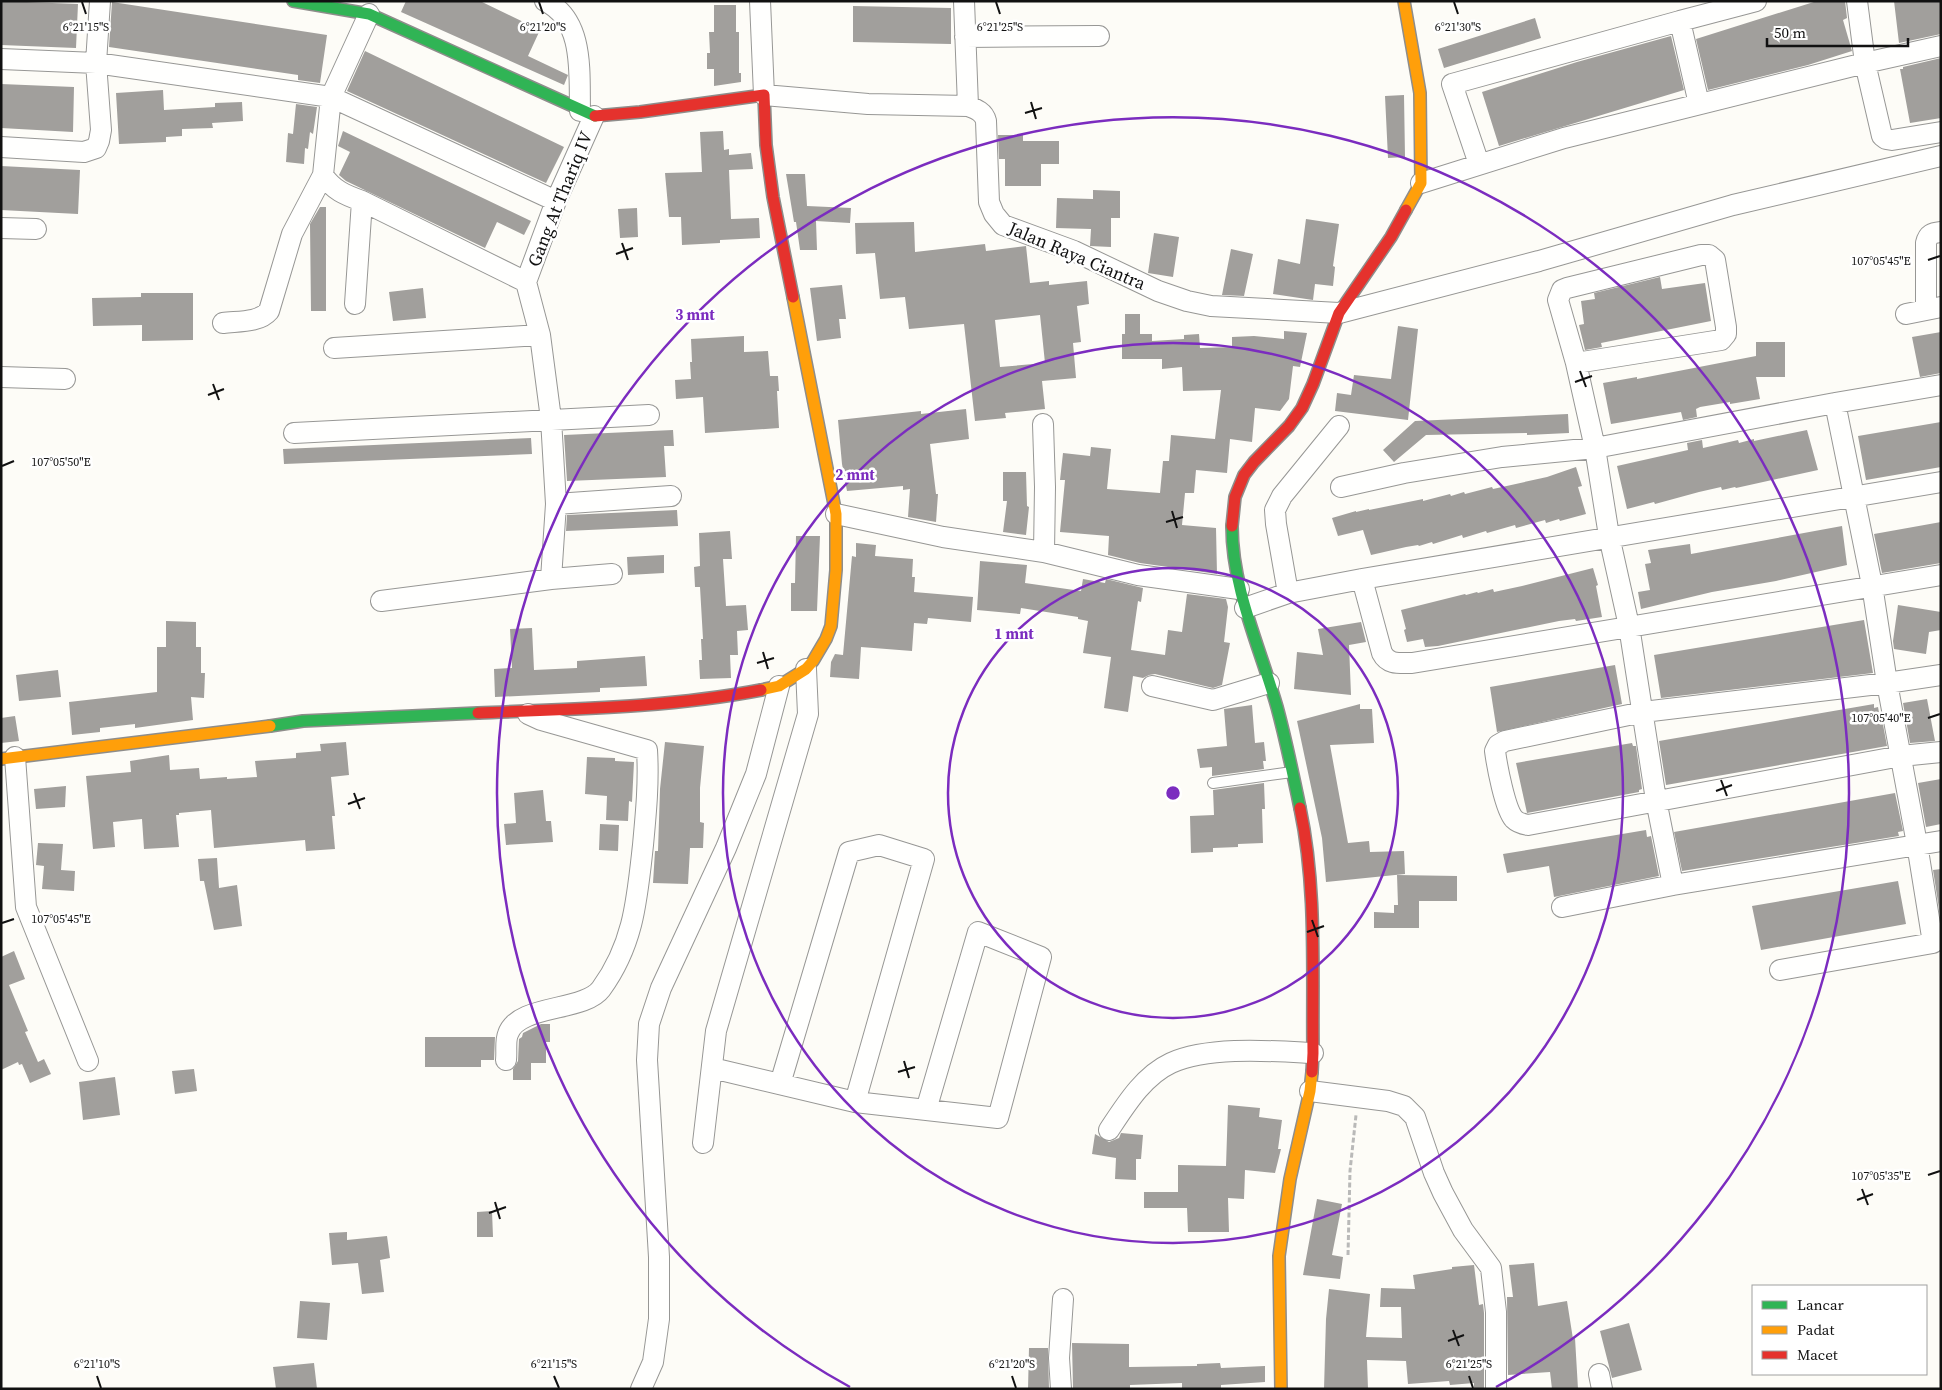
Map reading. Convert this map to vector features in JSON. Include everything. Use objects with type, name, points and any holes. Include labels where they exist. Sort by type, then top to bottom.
[{"type":"street","points":[[1,147],[84,152],[96,148],[101,130],[96,63],[100,1]]},
{"type":"street","points":[[293,1],[369,14],[587,114],[640,112],[764,95],[868,104],[968,106],[964,1]]},
{"type":"street","points":[[545,1],[561,12],[575,40],[587,114]]},
{"type":"street","points":[[88,1061],[26,907],[8,758],[303,722],[648,706],[713,699],[779,686],[806,669],[826,639],[831,626],[836,570],[836,514],[773,197],[766,145],[760,1]]},
{"type":"street","points":[[1282,1389],[1279,1256],[1290,1179],[1310,1091],[1313,1053],[1312,896],[1307,841],[1293,772],[1257,641],[1239,589],[1232,544],[1232,522],[1235,496],[1244,475],[1289,426],[1302,408],[1313,384],[1339,313],[1391,237],[1421,183],[1420,93],[1404,1]]},
{"type":"street","points":[[1479,164],[1452,84],[1691,13],[1756,1]]},
{"type":"street","points":[[1857,1],[1865,63],[1880,132],[1884,138],[1892,140],[1941,132]]},
{"type":"street","points":[[1691,13],[1699,104]]},
{"type":"street","points":[[223,323],[256,319],[264,316],[272,306],[292,234],[323,176],[331,97],[369,14]]},
{"type":"street","points":[[965,37],[1099,36]]},
{"type":"street","points":[[1421,183],[1564,138],[1865,63],[1941,46]]},
{"type":"street","points":[[1,59],[96,63],[331,97],[556,202]]},
{"type":"street","name":"Jalan Raya Ciantra","points":[[968,106],[978,110],[985,117],[989,202],[994,214],[1003,225],[1074,251],[1158,291],[1187,301],[1211,306],[1339,313]]},
{"type":"street","name":"Gang At Thariq IV","points":[[526,282],[587,114]]},
{"type":"street","points":[[1339,313],[1539,261],[1733,205],[1941,156]]},
{"type":"street","points":[[323,176],[336,190],[526,282],[540,335],[551,419],[556,504],[551,578]]},
{"type":"street","points":[[355,304],[362,201]]},
{"type":"street","points":[[1,228],[36,230]]},
{"type":"street","points":[[1906,314],[1933,308],[1926,242],[1932,233],[1941,232]]},
{"type":"street","points":[[1576,364],[1721,340],[1726,334],[1726,327],[1715,260],[1709,255],[1701,255],[1562,290],[1558,304],[1576,364],[1595,448],[1609,536],[1629,626],[1656,800],[1673,884]]},
{"type":"street","points":[[334,348],[540,335]]},
{"type":"street","points":[[1,377],[65,379]]},
{"type":"street","points":[[1341,487],[1404,473],[1502,457],[1595,448],[1941,385]]},
{"type":"street","points":[[1780,970],[1937,942],[1887,683],[1872,585],[1834,403]]},
{"type":"street","points":[[294,433],[649,415]]},
{"type":"street","points":[[1043,424],[1045,486],[1044,552]]},
{"type":"street","points":[[1288,593],[1276,524],[1276,510],[1282,496],[1338,426]]},
{"type":"street","points":[[1245,608],[1288,593],[1476,558],[1538,550],[1609,536],[1941,482]]},
{"type":"street","points":[[556,504],[671,496]]},
{"type":"street","points":[[836,514],[942,537],[1044,552],[1138,575],[1239,589]]},
{"type":"street","points":[[381,601],[551,578],[612,574]]},
{"type":"street","points":[[1362,579],[1382,653],[1390,662],[1412,663],[1941,575]]},
{"type":"street","points":[[704,1144],[716,1031],[808,714],[806,669]]},
{"type":"street","points":[[1941,674],[1887,683],[1643,712],[1505,740],[1496,748],[1496,757],[1508,809],[1514,820],[1528,825],[1901,756],[1941,752]]},
{"type":"street","points":[[1152,686],[1213,700],[1269,683]]},
{"type":"street","points":[[641,1389],[653,1362],[659,1319],[659,1257],[647,1060],[649,1024],[661,988],[726,848],[756,774],[779,686]]},
{"type":"street","points":[[506,1060],[507,1037],[513,1026],[531,1015],[550,1008],[575,1004],[594,996],[600,990],[616,963],[632,924],[636,906],[649,783],[648,750],[541,720],[522,711]]},
{"type":"street","points":[[1562,907],[1673,884],[1941,841]]},
{"type":"street","points":[[780,1084],[849,852],[879,845],[924,859],[855,1102]]},
{"type":"street","points":[[712,1068],[855,1102],[926,1110],[998,1118],[1041,957],[978,932],[926,1110]]},
{"type":"street","points":[[1109,1130],[1127,1102],[1151,1076],[1170,1064],[1191,1056],[1213,1053],[1275,1051],[1313,1053]]},
{"type":"street","points":[[1310,1091],[1388,1101],[1402,1105],[1415,1117],[1434,1173],[1443,1193],[1463,1230],[1491,1268],[1496,1312],[1496,1389]]},
{"type":"street","points":[[1061,1389],[1059,1358],[1063,1299]]},
{"type":"lane","points":[[1213,783],[1293,772]]},
{"type":"path","points":[[1348,1255],[1350,1171],[1358,1097]]},
{"type":"building","points":[[1,1],[78,4],[76,48],[1,45]]},
{"type":"building","points":[[406,1],[480,1],[540,30],[528,56],[568,75],[564,85],[401,12]]},
{"type":"building","points":[[1817,1],[1845,1],[1847,18],[1843,20],[1852,51],[1808,65],[1708,90],[1696,39]]},
{"type":"building","points":[[1894,1],[1941,1],[1941,34],[1899,43]]},
{"type":"building","points":[[112,2],[327,35],[320,83],[298,80],[298,75],[109,47]]},
{"type":"building","points":[[714,5],[736,5],[736,32],[739,32],[739,73],[741,73],[741,82],[714,86],[714,69],[707,69],[707,53],[710,53],[709,32],[714,32]]},
{"type":"building","points":[[853,6],[951,8],[951,44],[853,42]]},
{"type":"building","points":[[1535,18],[1541,38],[1444,68],[1438,49]]},
{"type":"building","points":[[1671,36],[1684,90],[1499,146],[1482,92],[1577,62]]},
{"type":"building","points":[[365,51],[564,147],[546,183],[347,91]]},
{"type":"building","points":[[1941,58],[1941,118],[1910,123],[1900,69]]},
{"type":"building","points":[[1,84],[74,87],[73,132],[1,128]]},
{"type":"building","points":[[163,90],[164,110],[215,107],[215,103],[242,102],[243,121],[212,123],[213,128],[182,129],[182,136],[166,137],[166,142],[119,144],[116,93]]},
{"type":"building","points":[[1404,95],[1405,157],[1388,158],[1385,96]]},
{"type":"building","points":[[296,104],[317,107],[313,134],[310,132],[308,149],[305,148],[304,164],[286,162],[288,133],[293,134]]},
{"type":"building","points":[[343,131],[531,221],[524,235],[497,222],[485,248],[346,181],[339,175],[350,152],[338,146]]},
{"type":"building","points":[[723,131],[724,150],[729,149],[729,155],[751,153],[753,169],[729,170],[731,219],[759,218],[760,238],[720,240],[720,243],[682,245],[681,217],[669,217],[665,173],[702,172],[700,132]]},
{"type":"building","points":[[998,135],[1023,135],[1023,141],[1059,141],[1059,164],[1041,164],[1041,186],[1005,186],[1005,159],[999,159]]},
{"type":"building","points":[[1,166],[80,170],[78,214],[1,210]]},
{"type":"building","points":[[786,174],[805,174],[807,206],[851,208],[850,223],[816,221],[817,250],[800,250]]},
{"type":"building","points":[[1093,190],[1120,191],[1120,218],[1111,218],[1111,247],[1090,246],[1091,229],[1056,228],[1057,198],[1093,199]]},
{"type":"building","points":[[320,207],[326,207],[326,311],[311,311],[310,224]]},
{"type":"building","points":[[637,208],[638,237],[620,238],[618,209]]},
{"type":"building","points":[[1306,219],[1339,224],[1333,266],[1335,267],[1333,286],[1315,284],[1313,300],[1273,294],[1278,259],[1300,264]]},
{"type":"building","points":[[914,222],[915,252],[985,244],[986,251],[1026,246],[1030,283],[1049,281],[1049,285],[1087,281],[1089,304],[1077,306],[1081,342],[1073,343],[1076,378],[1042,381],[1045,409],[1005,413],[1006,418],[975,421],[964,324],[909,329],[905,297],[880,299],[875,253],[856,254],[855,223]],"holes":[[[1040,315],[1045,363],[1000,367],[995,320]]]},
{"type":"building","points":[[1154,233],[1179,237],[1173,277],[1148,273]]},
{"type":"building","points":[[1231,249],[1253,254],[1244,296],[1222,295]]},
{"type":"building","points":[[1660,277],[1662,289],[1705,283],[1711,321],[1601,343],[1602,347],[1585,350],[1579,325],[1584,324],[1581,301],[1595,299],[1594,293]]},
{"type":"building","points":[[842,285],[846,319],[839,319],[841,338],[817,341],[810,288]]},
{"type":"building","points":[[423,288],[426,318],[393,321],[389,292]]},
{"type":"building","points":[[141,293],[193,293],[193,340],[142,341],[142,325],[93,326],[92,298],[141,297]]},
{"type":"building","points":[[1125,314],[1140,314],[1140,334],[1152,334],[1152,341],[1184,339],[1184,335],[1199,334],[1200,348],[1232,347],[1232,337],[1254,336],[1284,339],[1284,331],[1307,333],[1300,367],[1293,366],[1289,399],[1280,411],[1255,408],[1252,442],[1230,439],[1227,473],[1196,470],[1194,493],[1185,493],[1182,525],[1216,528],[1217,574],[1140,563],[1108,555],[1109,536],[1060,532],[1065,480],[1060,480],[1063,453],[1090,456],[1091,447],[1111,449],[1107,489],[1160,493],[1163,461],[1169,461],[1171,435],[1215,439],[1221,390],[1183,391],[1182,367],[1162,369],[1162,359],[1122,359],[1122,334],[1125,334]]},
{"type":"building","points":[[1398,326],[1418,329],[1408,420],[1335,411],[1337,393],[1351,395],[1354,375],[1391,379]]},
{"type":"building","points":[[1941,332],[1941,373],[1920,377],[1912,337]]},
{"type":"building","points":[[744,336],[744,352],[768,351],[770,376],[778,376],[779,428],[705,433],[703,397],[676,399],[675,380],[691,379],[691,339]]},
{"type":"building","points":[[1756,342],[1785,342],[1785,377],[1756,377],[1760,399],[1700,407],[1696,409],[1697,417],[1683,420],[1681,412],[1611,424],[1603,383],[1637,377],[1637,379],[1756,356]]},
{"type":"building","points":[[966,409],[969,439],[930,444],[936,494],[938,494],[936,522],[908,517],[910,489],[903,490],[903,486],[847,491],[842,464],[838,420],[921,411],[921,414]]},
{"type":"building","points":[[1568,414],[1569,433],[1426,435],[1394,462],[1383,450],[1415,421]]},
{"type":"building","points":[[1941,422],[1941,467],[1866,480],[1858,436]]},
{"type":"building","points":[[673,430],[674,446],[664,446],[666,477],[567,481],[564,435]]},
{"type":"building","points":[[1807,430],[1818,470],[1736,488],[1722,490],[1721,487],[1655,504],[1654,502],[1627,509],[1617,466],[1688,450],[1687,443],[1702,440],[1703,448],[1738,440],[1739,443],[1754,439],[1754,441]]},
{"type":"building","points":[[531,438],[532,454],[284,464],[283,449]]},
{"type":"building","points":[[1576,467],[1582,486],[1578,487],[1586,514],[1560,521],[1559,519],[1546,523],[1545,520],[1516,528],[1515,525],[1463,538],[1462,535],[1433,544],[1432,542],[1371,555],[1363,530],[1338,536],[1332,518],[1356,511],[1423,499],[1423,501],[1450,494],[1451,496],[1464,492],[1465,494],[1492,487],[1493,489],[1547,477]]},
{"type":"building","points":[[1003,472],[1026,472],[1027,506],[1029,507],[1026,535],[1003,532],[1007,501],[1003,501]]},
{"type":"building","points":[[677,510],[678,526],[566,531],[567,515]]},
{"type":"building","points":[[1941,522],[1941,563],[1882,573],[1874,534]]},
{"type":"building","points":[[1842,526],[1847,565],[1776,581],[1712,592],[1641,609],[1638,592],[1650,590],[1645,564],[1651,563],[1648,550],[1690,544],[1691,554]]},
{"type":"building","points":[[730,531],[732,559],[723,559],[726,606],[746,605],[748,630],[737,631],[738,655],[730,655],[731,678],[700,679],[699,660],[702,660],[701,639],[703,639],[700,587],[695,587],[694,567],[700,566],[699,533]]},
{"type":"building","points":[[796,536],[820,536],[817,611],[791,611],[791,583],[795,583]]},
{"type":"building","points":[[856,543],[876,545],[875,556],[913,559],[912,577],[915,577],[914,592],[973,597],[971,622],[928,618],[927,624],[914,623],[912,651],[861,647],[859,679],[830,677],[831,662],[835,654],[843,655],[852,556],[856,557]]},
{"type":"building","points":[[664,555],[664,573],[628,575],[627,557]]},
{"type":"building","points":[[980,561],[1027,565],[1025,583],[1081,591],[1083,579],[1105,583],[1106,579],[1143,588],[1141,602],[1138,601],[1131,650],[1165,655],[1168,630],[1182,632],[1187,594],[1226,599],[1228,607],[1224,642],[1230,643],[1222,685],[1213,688],[1155,674],[1143,678],[1133,676],[1128,712],[1104,708],[1111,657],[1083,653],[1088,621],[1078,619],[1078,617],[1021,608],[1020,614],[977,610]]},
{"type":"building","points":[[1593,568],[1598,585],[1596,586],[1602,617],[1576,621],[1575,619],[1559,621],[1438,646],[1425,647],[1423,639],[1407,642],[1401,610],[1465,594],[1493,589],[1494,592],[1522,586]]},
{"type":"building","points":[[1898,605],[1941,612],[1941,630],[1929,632],[1926,654],[1894,649],[1893,641]]},
{"type":"building","points":[[1864,620],[1873,673],[1661,698],[1654,655]]},
{"type":"building","points":[[166,621],[196,622],[196,647],[201,647],[201,673],[205,673],[204,698],[191,697],[193,720],[135,728],[135,724],[100,728],[100,732],[72,735],[69,702],[157,692],[157,647],[166,647]]},
{"type":"building","points":[[1361,622],[1366,642],[1349,645],[1351,695],[1294,689],[1297,652],[1323,655],[1318,629]]},
{"type":"building","points":[[532,628],[534,670],[577,668],[577,661],[645,656],[647,686],[600,688],[600,692],[495,697],[494,669],[512,668],[510,629]]},
{"type":"building","points":[[1615,665],[1622,704],[1497,732],[1490,687]]},
{"type":"building","points":[[58,670],[61,697],[19,701],[16,675]]},
{"type":"building","points":[[1927,699],[1935,741],[1910,743],[1903,703]]},
{"type":"building","points":[[1360,704],[1360,709],[1372,709],[1374,743],[1330,745],[1348,843],[1369,841],[1370,852],[1404,851],[1405,874],[1326,882],[1322,838],[1297,721]]},
{"type":"building","points":[[1874,704],[1874,708],[1878,707],[1880,718],[1881,714],[1887,746],[1666,785],[1659,741]]},
{"type":"building","points":[[1252,705],[1255,743],[1264,742],[1266,761],[1263,761],[1264,769],[1212,776],[1212,767],[1200,768],[1197,749],[1227,746],[1224,709]]},
{"type":"building","points":[[15,716],[19,741],[1,743],[1,718]]},
{"type":"building","points":[[346,742],[349,775],[331,777],[335,816],[332,816],[335,849],[306,851],[305,840],[214,848],[211,810],[179,813],[179,815],[176,815],[179,847],[144,849],[142,819],[113,822],[115,847],[93,849],[86,776],[131,772],[130,761],[169,755],[170,770],[199,768],[200,779],[257,777],[255,761],[296,758],[296,753],[321,751],[320,744]]},
{"type":"building","points":[[665,742],[704,746],[700,788],[700,822],[704,823],[703,848],[690,848],[688,884],[653,883],[655,851],[658,851],[660,789]]},
{"type":"building","points":[[1632,743],[1633,746],[1636,746],[1642,789],[1639,792],[1527,813],[1516,763]]},
{"type":"building","points":[[587,757],[615,758],[615,761],[634,762],[632,802],[629,801],[628,821],[606,820],[607,796],[585,794]]},
{"type":"building","points":[[1941,779],[1941,824],[1926,827],[1918,783]]},
{"type":"building","points":[[1264,783],[1265,809],[1262,809],[1263,843],[1238,844],[1238,847],[1213,848],[1213,852],[1191,853],[1190,816],[1214,815],[1213,790]]},
{"type":"building","points":[[66,786],[65,807],[36,809],[34,789]]},
{"type":"building","points":[[543,790],[546,821],[551,821],[553,842],[506,845],[504,824],[516,823],[514,793]]},
{"type":"building","points":[[1895,793],[1903,831],[1898,832],[1899,836],[1682,871],[1674,832]]},
{"type":"building","points":[[600,824],[619,825],[618,851],[599,850]]},
{"type":"building","points":[[1646,830],[1647,837],[1651,836],[1659,876],[1554,897],[1549,866],[1507,873],[1503,854]]},
{"type":"building","points":[[38,843],[63,844],[61,870],[75,871],[74,891],[42,889],[44,866],[36,865]]},
{"type":"building","points":[[217,858],[219,888],[237,885],[242,926],[214,930],[204,881],[200,881],[198,859]]},
{"type":"building","points":[[1941,869],[1941,915],[1940,915],[1933,870]]},
{"type":"building","points":[[1397,875],[1457,876],[1457,901],[1419,901],[1419,928],[1374,928],[1374,912],[1394,913],[1394,905],[1398,905]]},
{"type":"building","points":[[1898,881],[1906,924],[1761,950],[1752,906]]},
{"type":"building","points":[[14,951],[25,979],[9,985],[28,1031],[25,1032],[38,1062],[44,1059],[51,1074],[30,1083],[22,1064],[19,1065],[18,1062],[1,1070],[1,957]]},
{"type":"building","points":[[541,1024],[550,1024],[550,1042],[546,1042],[546,1063],[531,1063],[531,1080],[513,1080],[513,1069],[518,1061],[519,1039],[523,1033]]},
{"type":"building","points":[[425,1037],[495,1037],[494,1060],[481,1060],[481,1067],[425,1067]]},
{"type":"building","points":[[194,1069],[197,1091],[175,1094],[172,1071]]},
{"type":"building","points":[[115,1077],[120,1115],[83,1120],[79,1082]]},
{"type":"building","points":[[1228,1105],[1260,1108],[1259,1117],[1282,1120],[1278,1149],[1281,1149],[1275,1173],[1245,1170],[1244,1199],[1228,1198],[1229,1232],[1188,1232],[1187,1208],[1144,1208],[1144,1192],[1178,1192],[1178,1165],[1226,1166]]},
{"type":"building","points":[[1121,1133],[1143,1135],[1141,1159],[1136,1159],[1136,1180],[1115,1179],[1116,1158],[1092,1154],[1095,1134],[1109,1142],[1119,1138]]},
{"type":"building","points":[[1317,1199],[1342,1204],[1332,1255],[1343,1257],[1340,1279],[1303,1275]]},
{"type":"building","points":[[492,1211],[493,1237],[477,1237],[477,1212]]},
{"type":"building","points":[[347,1232],[347,1240],[387,1236],[390,1258],[380,1260],[384,1292],[362,1294],[358,1263],[332,1265],[329,1233]]},
{"type":"building","points":[[1534,1263],[1538,1306],[1567,1301],[1573,1339],[1575,1338],[1578,1389],[1552,1389],[1550,1372],[1508,1375],[1507,1297],[1513,1297],[1509,1265]]},
{"type":"building","points":[[1474,1265],[1479,1305],[1483,1304],[1484,1313],[1484,1389],[1474,1389],[1474,1383],[1450,1385],[1449,1381],[1408,1384],[1406,1361],[1367,1360],[1368,1389],[1324,1389],[1329,1289],[1370,1294],[1366,1337],[1402,1338],[1401,1307],[1380,1307],[1381,1288],[1415,1289],[1413,1275],[1452,1269],[1452,1267]]},
{"type":"building","points":[[300,1301],[330,1303],[327,1340],[297,1338]]},
{"type":"building","points":[[1629,1323],[1642,1370],[1612,1378],[1600,1331]]},
{"type":"building","points":[[1072,1343],[1129,1344],[1129,1367],[1197,1366],[1197,1364],[1220,1363],[1221,1368],[1265,1366],[1265,1382],[1221,1385],[1221,1389],[1182,1389],[1182,1383],[1130,1385],[1130,1389],[1073,1389]]},
{"type":"building","points":[[1029,1348],[1048,1348],[1049,1389],[1028,1389]]},
{"type":"building","points":[[314,1363],[317,1389],[276,1389],[273,1367]]},
{"type":"traffic: fast","points":[[293,1],[369,14],[595,116]]},
{"type":"traffic: fast","points":[[1232,526],[1233,549],[1242,595],[1277,707],[1300,808]]},
{"type":"traffic: fast","points":[[270,726],[303,721],[478,713]]},
{"type":"traffic: slow","points":[[1404,1],[1420,93],[1421,183],[1406,210]]},
{"type":"traffic: slow","points":[[761,690],[779,686],[806,669],[813,661],[831,626],[836,570],[836,514],[793,297]]},
{"type":"traffic: slow","points":[[1,759],[270,726]]},
{"type":"traffic: slow","points":[[1281,1389],[1279,1256],[1290,1179],[1310,1091],[1312,1072]]},
{"type":"traffic: jam","points":[[595,116],[640,112],[764,95],[766,145],[773,197],[793,297]]},
{"type":"traffic: jam","points":[[1232,526],[1235,497],[1244,475],[1289,426],[1302,408],[1313,384],[1339,313],[1391,237],[1406,210]]},
{"type":"traffic: jam","points":[[478,713],[655,704],[690,701],[761,690]]},
{"type":"traffic: jam","points":[[1300,808],[1309,868],[1311,899],[1313,961],[1312,1072]]}]
